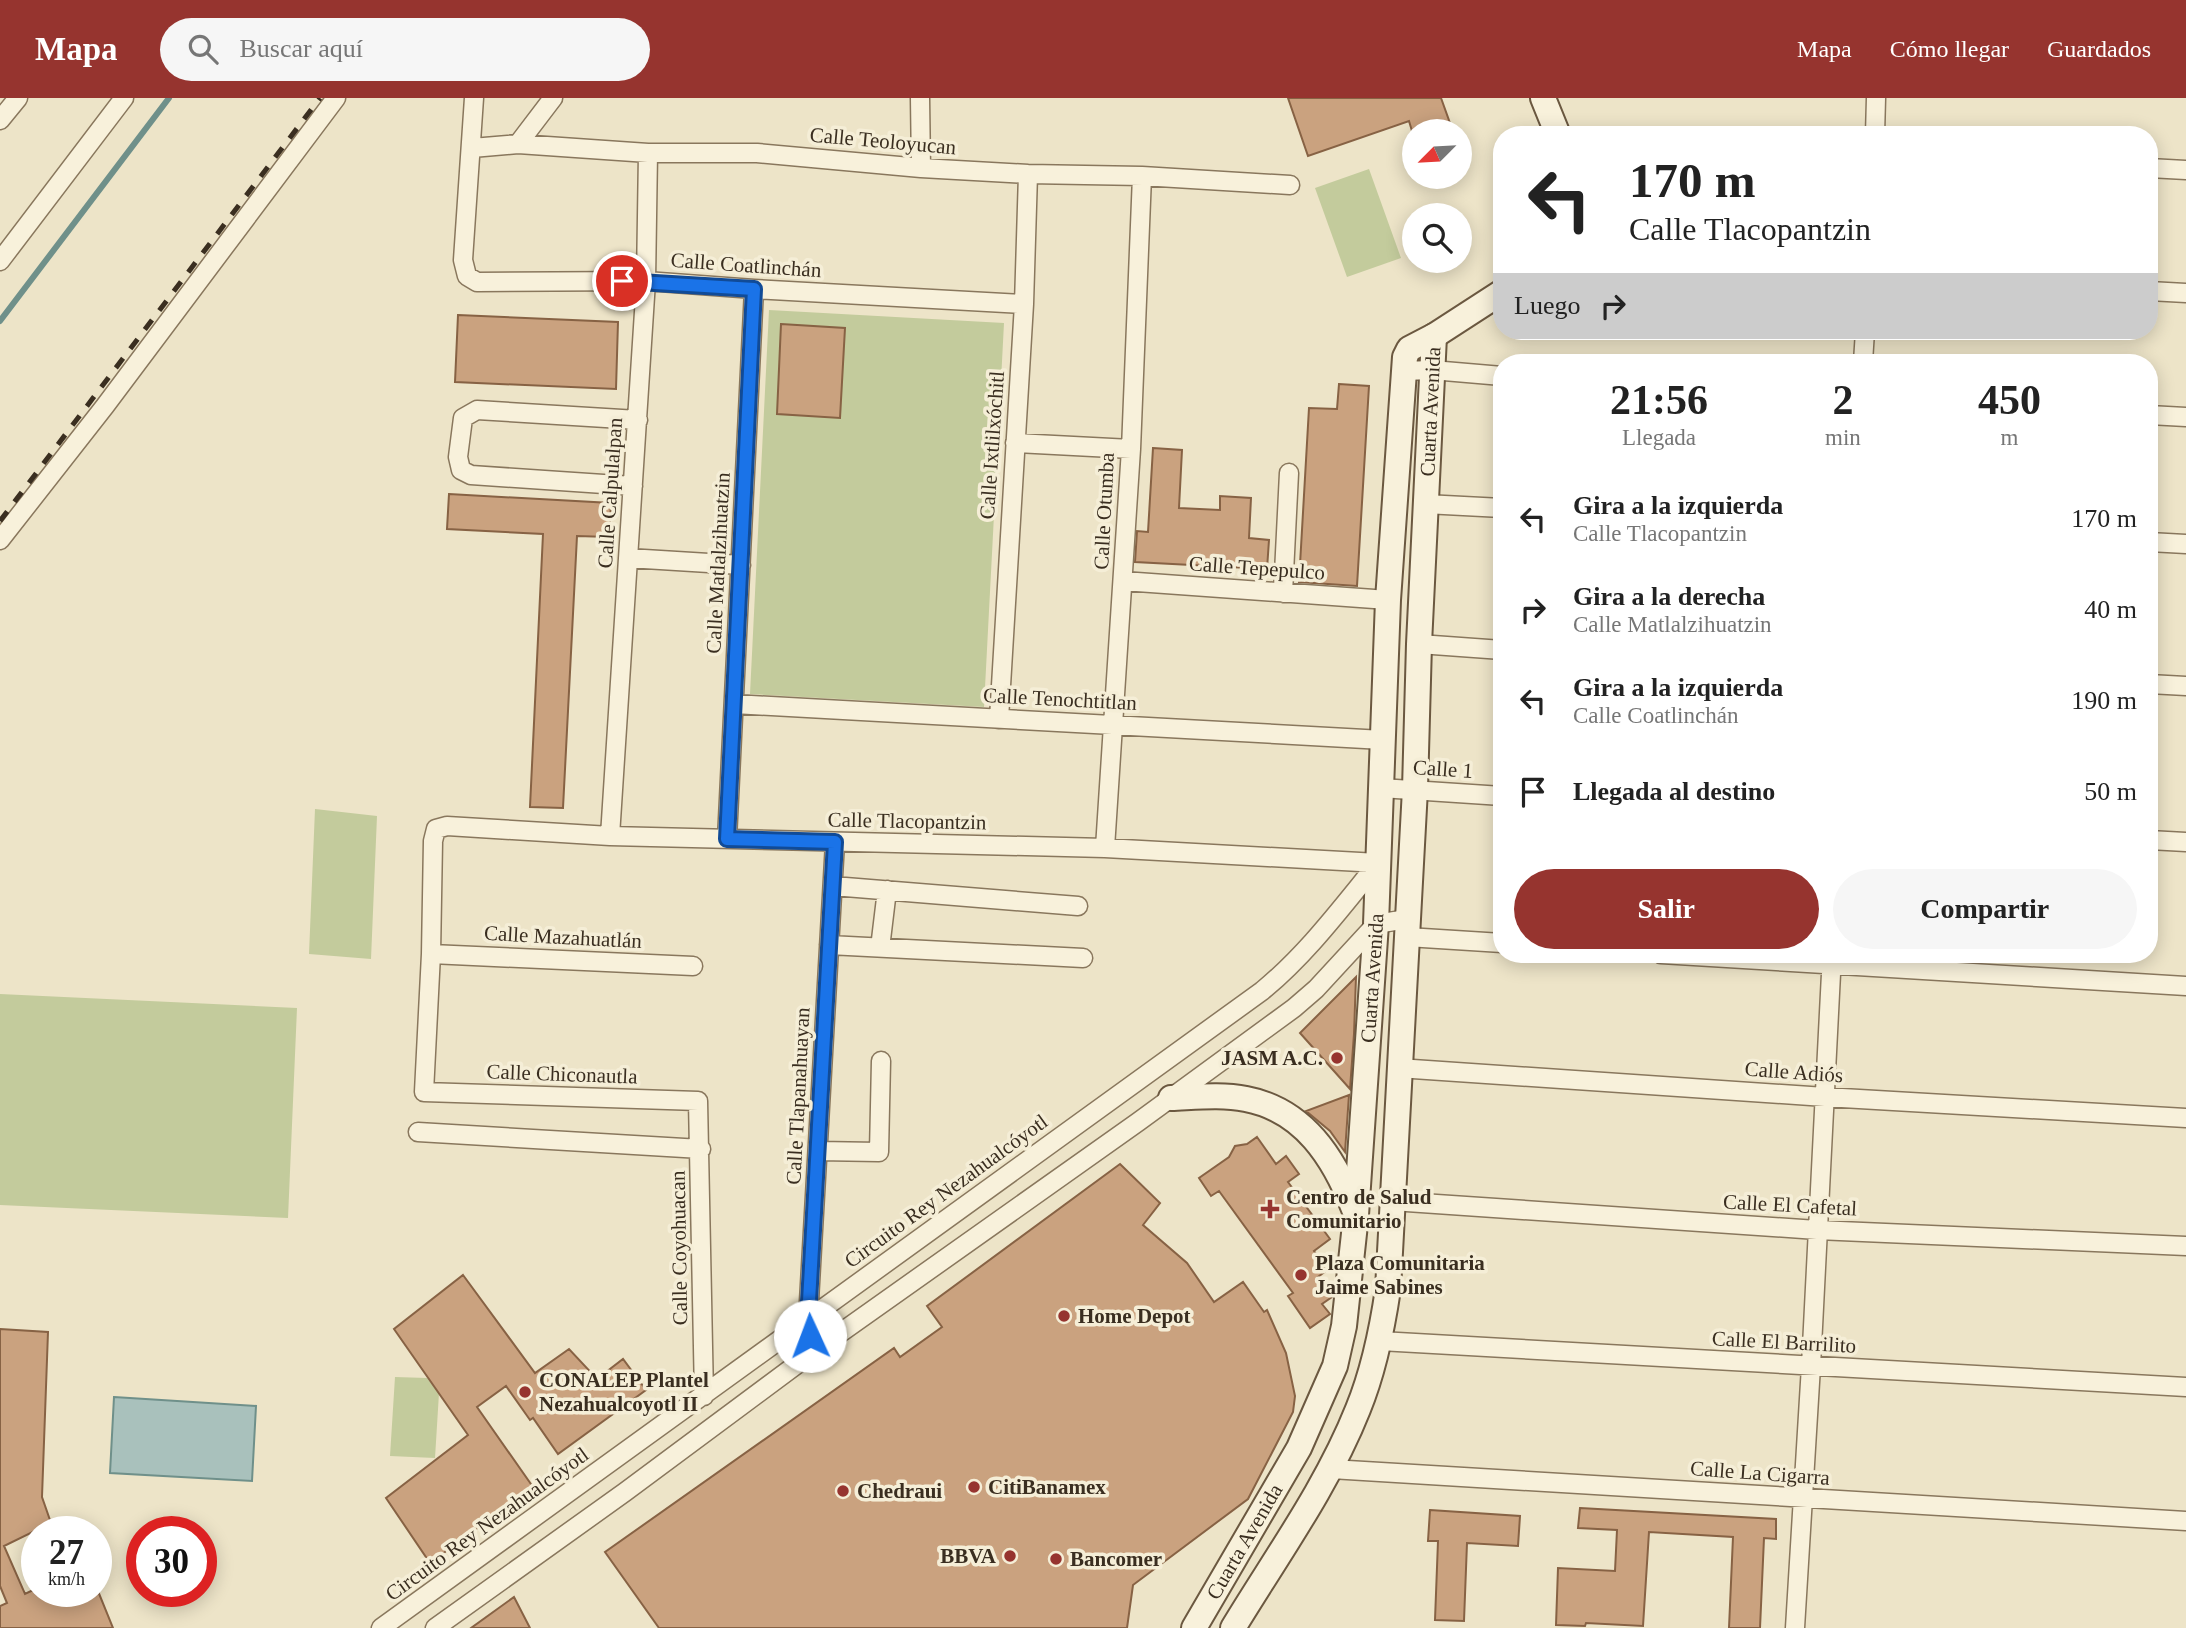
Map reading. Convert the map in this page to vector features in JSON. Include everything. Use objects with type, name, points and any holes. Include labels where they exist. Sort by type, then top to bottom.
[{"type":"main road","points":[[1543,98],[1554,126]]},
{"type":"main road","points":[[1434,336],[1493,298]]},
{"type":"main road","name":"Cuarta Avenida","points":[[1233,1628],[1331,1469],[1359,1408],[1380,1341],[1388,1289],[1415,789],[1434,336]]},
{"type":"main road","name":"Cuarta Avenida","points":[[1203,1624],[1299,1448],[1335,1366],[1348,1303],[1376,924],[1388,600],[1403,372],[1409,349],[1434,336]]},
{"type":"main road","points":[[1171,1098],[1205,1096],[1247,1099],[1285,1114],[1319,1143],[1332,1161],[1356,1215]]},
{"type":"street","points":[[0,120],[18,98]]},
{"type":"street","points":[[0,261],[124,98]]},
{"type":"street","points":[[0,540],[336,98]]},
{"type":"street","points":[[472,148],[474,98]]},
{"type":"street","points":[[518,144],[553,98]]},
{"type":"street","points":[[920,98],[921,168]]},
{"type":"street","points":[[1875,126],[1876,98]]},
{"type":"street","name":"Calle Teoloyucan","points":[[472,148],[518,144],[648,153],[757,153],[921,168],[1028,174],[1142,176],[1290,185]]},
{"type":"street","name":"Calle Coatlinchán","points":[[472,148],[463,260],[467,276],[477,282],[646,281],[1024,304]]},
{"type":"street","name":"Calle Calpulalpan","points":[[610,836],[646,281],[648,153]]},
{"type":"street","points":[[2158,168],[2186,170]]},
{"type":"street","name":"Calle Ixtlilxóchitl","points":[[999,719],[1024,304],[1028,174]]},
{"type":"street","name":"Calle Otumba","points":[[1105,848],[1123,581],[1142,176]]},
{"type":"street","name":"Calle Matlalzihuatzin","points":[[727,839],[754,289]]},
{"type":"street","points":[[2158,291],[2186,293]]},
{"type":"street","points":[[1403,372],[1432,370],[1493,375]]},
{"type":"street","points":[[633,486],[471,475],[461,470],[458,457],[461,423],[471,411],[638,420]]},
{"type":"street","points":[[2158,415],[2186,417]]},
{"type":"street","points":[[1015,443],[1130,449]]},
{"type":"street","points":[[1283,593],[1289,473]]},
{"type":"street","points":[[1425,503],[1493,507]]},
{"type":"street","points":[[2158,542],[2186,544]]},
{"type":"street","points":[[628,558],[741,565]]},
{"type":"street","name":"Calle Tepepulco","points":[[1123,581],[1388,600]]},
{"type":"street","points":[[1419,644],[1493,649]]},
{"type":"street","points":[[2158,684],[2186,685]]},
{"type":"street","name":"Calle Tenochtitlan","points":[[734,704],[1383,740]]},
{"type":"street","name":"Calle 1","points":[[1381,788],[1493,795]]},
{"type":"street","name":"Calle Tlacopantzin","points":[[431,954],[433,841],[436,829],[447,826],[610,836],[1105,848],[1378,863]]},
{"type":"street","points":[[2158,840],[2186,842]]},
{"type":"street","name":"Calle Tlapanahuayan","points":[[812,1353],[808,1319],[835,842]]},
{"type":"street","name":"Circuito Rey Nezahualcóyotl","points":[[382,1628],[1262,991],[1289,969],[1310,946],[1378,863]]},
{"type":"street","points":[[833,886],[1078,906]]},
{"type":"street","points":[[880,948],[887,890]]},
{"type":"street","points":[[435,1628],[812,1353],[1294,1009],[1376,924],[1493,942]]},
{"type":"street","points":[[830,946],[1083,958]]},
{"type":"street","name":"Calle Mazahuatlán","points":[[431,954],[693,966]]},
{"type":"street","name":"Calle Chiconautla","points":[[431,954],[424,1092],[698,1101]]},
{"type":"street","points":[[1795,1628],[1832,963]]},
{"type":"street","points":[[1884,963],[2186,986]]},
{"type":"street","points":[[818,1151],[879,1152],[881,1061]]},
{"type":"street","name":"Calle Adiós","points":[[1398,1068],[2186,1118]]},
{"type":"street","name":"Calle Coyohuacan","points":[[698,1101],[704,1396]]},
{"type":"street","points":[[418,1132],[701,1149]]},
{"type":"street","name":"Calle El Cafetal","points":[[1392,1201],[1817,1230],[2186,1246]]},
{"type":"street","points":[[886,1262],[906,1287]]},
{"type":"street","name":"Calle El Barrilito","points":[[1380,1341],[2186,1387]]},
{"type":"street","name":"Calle La Cigarra","points":[[1331,1469],[2186,1521]]},
{"type":"green space","points":[[1369,169],[1401,258],[1347,277],[1315,188]]},
{"type":"green space","points":[[769,310],[1004,323],[984,707],[750,694]]},
{"type":"green space","points":[[315,809],[377,816],[371,959],[309,954]]},
{"type":"green space","points":[[0,994],[297,1008],[288,1218],[0,1205]]},
{"type":"green space","points":[[395,1377],[427,1378],[439,1393],[435,1458],[390,1456]]},
{"type":"water","points":[[114,1397],[256,1406],[252,1481],[110,1473]]},
{"type":"building","points":[[1288,98],[1441,98],[1448,119],[1402,119],[1402,123],[1308,156]]},
{"type":"building","points":[[458,315],[618,322],[616,389],[455,382]]},
{"type":"building","points":[[781,324],[845,328],[840,418],[777,414]]},
{"type":"building","points":[[1339,384],[1369,386],[1357,586],[1299,582],[1309,408],[1337,409]]},
{"type":"building","points":[[1153,448],[1182,450],[1179,508],[1220,510],[1220,496],[1251,498],[1249,538],[1269,540],[1267,569],[1135,562],[1137,531],[1148,532]]},
{"type":"building","points":[[449,494],[611,503],[609,537],[577,536],[563,808],[530,807],[543,534],[447,529]]},
{"type":"building","name":"JASM A.C.","points":[[1356,977],[1354,1034],[1350,1089],[1300,1033]]},
{"type":"building","points":[[1349,1095],[1345,1152],[1330,1131],[1306,1111]]},
{"type":"building","name":"Centro de Salud Comunitario","points":[[1257,1137],[1276,1164],[1286,1156],[1299,1174],[1288,1182],[1330,1239],[1314,1251],[1327,1270],[1318,1277],[1332,1297],[1322,1304],[1330,1314],[1310,1328],[1288,1296],[1293,1293],[1219,1191],[1211,1196],[1199,1178],[1229,1157],[1235,1146],[1247,1144]]},
{"type":"building","points":[[1120,1164],[1160,1203],[1143,1225],[1187,1263],[1214,1302],[1243,1282],[1264,1312],[1267,1310],[1286,1353],[1295,1396],[1293,1412],[1248,1499],[1133,1585],[1127,1628],[659,1628],[605,1552],[894,1348],[900,1357],[942,1327],[927,1306]]},
{"type":"building","points":[[463,1275],[535,1373],[569,1349],[597,1379],[623,1359],[646,1390],[558,1454],[506,1386],[477,1407],[533,1487],[430,1563],[386,1498],[468,1435],[394,1329]]},
{"type":"building","points":[[0,1329],[48,1332],[42,1497],[49,1516],[21,1516],[21,1538],[4,1546],[21,1585],[21,1607],[104,1607],[113,1628],[0,1628],[0,1606],[7,1603],[0,1586]]},
{"type":"building","points":[[1580,1508],[1776,1519],[1776,1539],[1764,1538],[1760,1628],[1729,1628],[1733,1537],[1649,1532],[1643,1626],[1586,1623],[1585,1626],[1556,1625],[1558,1568],[1615,1571],[1617,1530],[1578,1528]]},
{"type":"building","points":[[1430,1510],[1520,1516],[1518,1546],[1467,1543],[1464,1621],[1435,1620],[1438,1541],[1428,1541]]},
{"type":"building","points":[[514,1597],[530,1628],[471,1628]]},
{"type":"waterway","points":[[0,321],[169,98]]},
{"type":"railway","points":[[0,521],[320,98]]},
{"type":"place","name":"JASM A.C.","points":[[1337,1058]]},
{"type":"place","name":"Centro de Salud Comunitario","points":[[1270,1209]]},
{"type":"place","name":"Plaza Comunitaria Jaime Sabines","points":[[1301,1275]]},
{"type":"place","name":"Home Depot","points":[[1064,1316]]},
{"type":"place","name":"CONALEP Plantel Nezahualcoyotl II","points":[[525,1392]]},
{"type":"place","name":"CitiBanamex","points":[[974,1487]]},
{"type":"place","name":"Chedraui","points":[[843,1491]]},
{"type":"place","name":"BBVA","points":[[1010,1556]]},
{"type":"place","name":"Bancomer","points":[[1056,1559]]},
{"type":"route","points":[[622,281],[754,289],[727,839],[835,842],[808,1319],[810,1336]]}]
